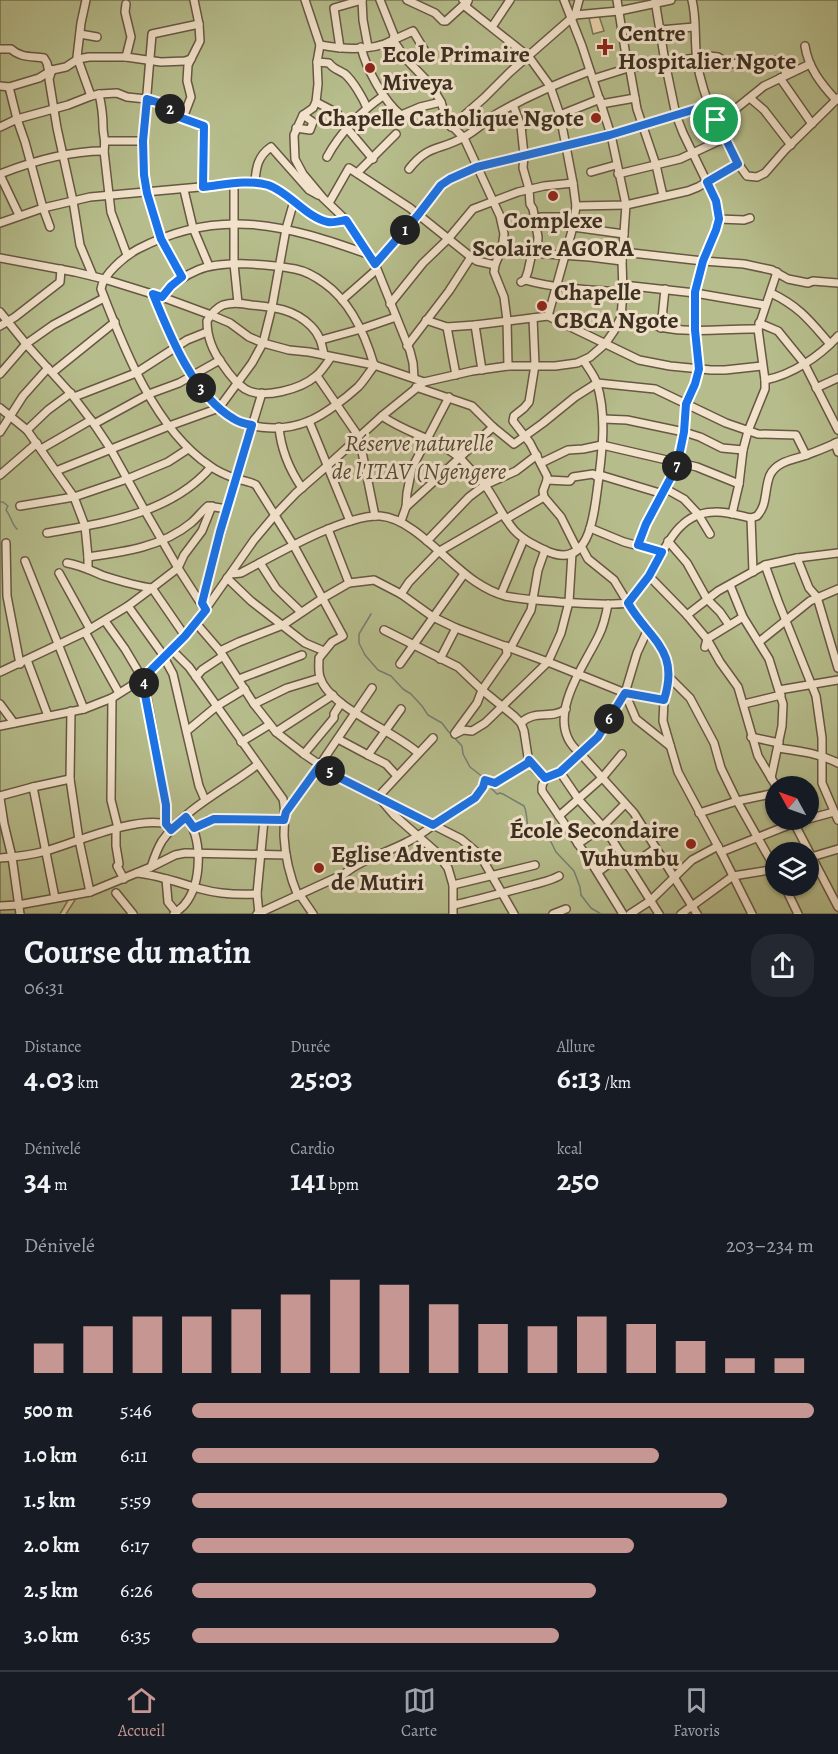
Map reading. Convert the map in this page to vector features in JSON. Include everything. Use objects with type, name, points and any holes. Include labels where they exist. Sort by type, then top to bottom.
[{"type":"street","points":[[86,0],[78,60],[104,119],[108,195],[117,231],[127,255]]},
{"type":"street","points":[[183,118],[191,96],[187,81],[188,65],[200,41],[194,0]]},
{"type":"street","points":[[305,0],[320,45],[317,62],[318,84],[316,102],[313,108],[303,115],[296,128],[293,145],[295,159],[303,174],[346,220],[370,255],[407,346],[413,363],[414,378]]},
{"type":"street","points":[[340,48],[334,8],[355,4],[362,0],[364,59],[383,96],[393,109],[401,115],[441,102]]},
{"type":"street","points":[[380,0],[394,35],[393,40],[406,59],[431,85],[441,102],[447,121],[464,138],[500,216],[504,234],[494,272],[504,297],[508,366]]},
{"type":"street","points":[[406,0],[435,13],[443,21],[446,21],[466,1]]},
{"type":"street","points":[[492,27],[510,0]]},
{"type":"street","points":[[0,726],[84,709],[112,698],[142,679],[185,636],[204,607],[275,515],[416,387],[424,382],[508,366],[573,364],[584,360],[605,344],[621,317],[626,205],[600,101],[573,17],[564,0]]},
{"type":"street","points":[[452,127],[573,17],[579,0]]},
{"type":"street","points":[[617,0],[634,98],[656,165],[663,196]]},
{"type":"street","points":[[573,17],[619,11],[670,0]]},
{"type":"street","points":[[692,0],[699,75],[716,120],[738,164],[747,176],[757,177],[765,173],[837,99],[826,89],[810,64],[805,46]]},
{"type":"street","points":[[466,1],[466,7],[528,57],[550,86],[560,115],[576,206],[573,227],[548,316]]},
{"type":"street","points":[[638,545],[646,524],[677,466],[684,432],[686,404],[699,369],[695,330],[695,292],[703,261],[719,219],[716,201],[682,133],[676,115],[664,62],[655,2]]},
{"type":"street","points":[[126,4],[125,12],[131,37],[126,57]]},
{"type":"street","points":[[182,277],[161,239],[147,193],[143,141],[153,33],[199,24]]},
{"type":"street","points":[[660,30],[694,27]]},
{"type":"street","points":[[320,45],[340,48],[384,45],[413,31],[429,56]]},
{"type":"street","points":[[80,34],[98,37]]},
{"type":"street","points":[[0,49],[11,49],[24,57],[44,58],[48,68],[52,70]]},
{"type":"street","points":[[593,79],[628,68],[709,56],[718,57],[729,64],[782,60],[783,76],[812,124]]},
{"type":"street","points":[[0,86],[9,87],[39,78],[52,70],[66,67],[89,57],[126,57],[151,61],[191,59]]},
{"type":"street","points":[[317,62],[329,63],[332,68],[345,75],[363,97],[367,108]]},
{"type":"street","points":[[716,120],[733,111],[764,86],[810,64]]},
{"type":"street","points":[[52,70],[50,79],[62,155],[80,244],[93,276]]},
{"type":"street","points":[[409,169],[418,157],[464,138],[513,105],[550,86],[590,71]]},
{"type":"street","points":[[9,87],[50,227]]},
{"type":"street","points":[[0,127],[17,119],[95,95],[117,93],[147,99],[163,104],[183,118],[204,126],[203,187]]},
{"type":"street","points":[[327,157],[346,127],[383,96]]},
{"type":"street","points":[[521,126],[600,101],[634,98]]},
{"type":"street","points":[[750,98],[764,110],[791,145]]},
{"type":"street","points":[[316,102],[337,112],[346,127],[373,159]]},
{"type":"street","points":[[513,105],[521,126],[523,168],[538,237],[523,281],[594,291],[665,289],[765,305]]},
{"type":"street","points":[[342,300],[376,267],[445,181],[477,167],[610,135],[709,105]]},
{"type":"street","points":[[296,128],[310,130],[313,122],[303,115]]},
{"type":"street","points":[[357,173],[396,134]]},
{"type":"street","points":[[618,174],[680,159],[725,138]]},
{"type":"street","points":[[106,141],[143,141]]},
{"type":"street","points":[[255,182],[261,157],[272,147],[309,190],[326,200]]},
{"type":"street","points":[[19,215],[1,172],[62,155],[104,151]]},
{"type":"street","points":[[576,206],[626,205],[688,191],[738,164]]},
{"type":"street","points":[[591,172],[616,165]]},
{"type":"street","points":[[326,200],[349,168],[410,208],[477,261],[495,265]]},
{"type":"street","points":[[0,223],[43,208],[108,195],[255,182],[270,186],[310,213],[330,223],[346,220]]},
{"type":"street","points":[[234,183],[234,264],[238,303]]},
{"type":"street","points":[[390,304],[469,212],[482,204],[529,189],[573,183]]},
{"type":"street","points":[[184,190],[193,228],[209,266]]},
{"type":"street","points":[[56,471],[110,448],[219,408],[252,363],[263,343],[286,229],[294,201]]},
{"type":"street","points":[[535,219],[574,217]]},
{"type":"street","points":[[719,219],[744,220],[750,218]]},
{"type":"street","points":[[370,255],[322,238],[286,229],[241,223],[193,228],[161,239],[127,255],[104,279],[101,289],[136,373],[169,426],[188,449],[211,467],[236,479],[256,485],[294,546],[343,636],[332,642],[319,658],[320,678],[341,703],[406,743],[418,753]]},
{"type":"street","points":[[322,238],[330,223]]},
{"type":"street","points":[[573,227],[624,234]]},
{"type":"street","points":[[502,248],[524,250],[534,254],[590,256],[622,261]]},
{"type":"street","points":[[623,252],[744,264],[777,272],[788,279],[808,283],[813,281],[838,283]]},
{"type":"street","points":[[407,346],[449,291],[471,257]]},
{"type":"street","points":[[0,258],[104,279],[162,297],[231,323],[249,337],[263,343],[289,350],[374,365],[424,382]]},
{"type":"street","points":[[162,297],[182,277],[209,266],[234,264],[296,269],[324,283],[342,300],[368,343],[374,365]]},
{"type":"street","points":[[0,326],[60,282],[61,269]]},
{"type":"street","points":[[732,514],[748,431],[765,389],[758,326],[777,272]]},
{"type":"street","points":[[661,328],[665,289]]},
{"type":"street","points":[[771,293],[796,306],[830,345]]},
{"type":"street","points":[[153,294],[176,347],[201,388],[219,408],[237,421],[252,425],[279,427],[309,421],[336,404],[358,386],[374,365]]},
{"type":"street","points":[[0,374],[26,344],[53,325],[104,298]]},
{"type":"street","points":[[238,303],[284,310],[300,316],[312,327],[328,356],[317,375],[292,389],[262,393],[246,389],[229,374],[211,345],[207,332],[207,321],[222,306],[238,303]]},
{"type":"street","points":[[0,312],[93,422],[178,568],[204,607]]},
{"type":"street","points":[[426,320],[447,327],[548,316],[639,360],[699,369],[725,370],[762,366]]},
{"type":"street","points":[[321,340],[361,330],[396,317]]},
{"type":"street","points":[[621,317],[661,328],[695,330],[758,326],[778,331],[804,363],[838,430]]},
{"type":"street","points":[[533,318],[535,365],[528,404],[513,418],[541,463],[547,480],[543,491],[544,497],[561,517],[577,549],[614,580],[634,613],[664,651],[669,677],[664,700],[663,721],[678,772],[752,914]]},
{"type":"street","points":[[0,432],[32,385],[96,339],[115,322]]},
{"type":"street","points":[[475,325],[482,370]]},
{"type":"street","points":[[447,327],[456,375]]},
{"type":"street","points":[[27,430],[48,410],[72,395],[136,373],[187,340],[207,332]]},
{"type":"street","points":[[765,380],[789,373],[830,345],[838,336]]},
{"type":"street","points":[[0,476],[39,446],[149,394],[179,383],[220,360]]},
{"type":"street","points":[[382,416],[408,431],[442,445],[460,459],[485,485],[504,517],[524,539],[559,556],[567,556],[577,549],[587,537],[590,528],[602,445],[603,419],[597,383],[584,360]]},
{"type":"street","points":[[317,375],[360,437],[375,516]]},
{"type":"street","points":[[816,388],[838,378]]},
{"type":"street","points":[[416,387],[472,406],[514,444],[597,383],[655,389],[716,419],[748,431],[769,435],[796,435],[806,455]]},
{"type":"street","points":[[204,607],[227,509],[262,393]]},
{"type":"street","points":[[401,521],[406,507],[412,468],[449,397]]},
{"type":"street","points":[[0,408],[27,430],[74,497],[85,526],[88,570]]},
{"type":"street","points":[[603,419],[627,420],[684,432],[700,436],[722,448],[743,450]]},
{"type":"street","points":[[309,421],[350,521]]},
{"type":"street","points":[[279,427],[284,454],[302,489]]},
{"type":"street","points":[[406,507],[493,427]]},
{"type":"street","points":[[229,576],[241,573],[328,530],[350,521],[375,516],[401,521],[464,574],[501,594],[534,600],[628,603],[649,576],[675,532],[698,514],[713,512],[751,518],[757,516],[763,508],[773,470],[781,463],[837,442],[838,452]]},
{"type":"street","points":[[541,463],[568,450],[602,445],[697,467],[739,484]]},
{"type":"street","points":[[20,506],[74,497],[168,462],[188,449]]},
{"type":"street","points":[[427,541],[469,497],[485,485],[516,471],[537,455]]},
{"type":"street","points":[[47,533],[145,511],[186,490],[211,467]]},
{"type":"street","points":[[547,480],[570,481],[573,477],[593,474],[664,491],[684,499],[698,514],[710,534]]},
{"type":"street","points":[[401,594],[409,582],[438,552],[544,497]]},
{"type":"street","points":[[0,672],[59,646],[105,621],[178,568],[184,555],[202,531],[212,506]]},
{"type":"street","points":[[88,557],[133,550],[163,540],[190,523],[206,507],[227,509]]},
{"type":"street","points":[[751,518],[753,572]]},
{"type":"street","points":[[590,528],[611,537],[662,552]]},
{"type":"street","points":[[328,530],[349,583]]},
{"type":"street","points":[[501,594],[524,539]]},
{"type":"street","points":[[668,541],[687,563],[707,599],[729,625]]},
{"type":"street","points":[[6,543],[6,596],[23,662],[48,716]]},
{"type":"street","points":[[545,550],[538,570],[531,610],[508,647],[507,654],[482,690],[477,703],[454,734],[463,730],[472,731],[479,727],[548,662],[561,633],[569,602],[577,549]]},
{"type":"street","points":[[687,615],[707,599],[765,565],[838,553]]},
{"type":"street","points":[[797,558],[809,588],[817,597],[821,616],[834,641],[838,668]]},
{"type":"street","points":[[25,561],[84,709]]},
{"type":"street","points":[[67,563],[132,584],[152,588],[185,636]]},
{"type":"street","points":[[260,563],[276,588],[301,612]]},
{"type":"street","points":[[765,565],[814,688],[819,709],[823,756],[822,783],[838,820]]},
{"type":"street","points":[[60,573],[119,693]]},
{"type":"street","points":[[400,664],[464,574]]},
{"type":"street","points":[[229,576],[251,601],[305,643],[324,651]]},
{"type":"street","points":[[649,576],[687,615],[738,687],[758,756],[770,776]]},
{"type":"street","points":[[196,677],[239,642],[283,625],[322,598],[349,583],[374,580],[456,628],[625,693],[664,700]]},
{"type":"street","points":[[730,585],[744,617],[769,659],[783,704],[771,776]]},
{"type":"street","points":[[759,642],[817,597],[838,589]]},
{"type":"street","points":[[0,606],[8,603]]},
{"type":"street","points":[[608,604],[606,618],[599,636],[571,688],[566,709],[566,735],[572,747],[634,813],[697,914]]},
{"type":"street","points":[[128,606],[165,657],[173,674],[188,730],[199,786],[206,800]]},
{"type":"street","points":[[706,643],[729,625],[744,617]]},
{"type":"street","points":[[105,621],[125,649],[142,679],[169,827]]},
{"type":"street","points":[[195,622],[222,654],[254,704],[276,732],[336,776],[461,839],[476,850],[514,914]]},
{"type":"street","points":[[440,659],[456,628]]},
{"type":"street","points":[[624,914],[542,790],[542,786],[545,778],[560,772],[598,737],[625,693],[637,653],[648,629]]},
{"type":"street","points":[[384,630],[458,668],[521,723],[529,760],[545,778]]},
{"type":"street","points":[[172,650],[189,667],[283,799],[286,855],[299,895],[312,914]]},
{"type":"street","points":[[239,678],[302,655]]},
{"type":"street","points":[[669,677],[690,698],[714,743],[721,768],[737,801],[765,851]]},
{"type":"street","points":[[254,704],[287,688],[320,678]]},
{"type":"street","points":[[744,704],[811,684],[838,680]]},
{"type":"street","points":[[194,828],[214,819],[264,820],[285,816],[372,688]]},
{"type":"street","points":[[188,730],[217,706],[245,689]]},
{"type":"street","points":[[625,693],[636,719],[671,747]]},
{"type":"street","points":[[276,732],[333,695]]},
{"type":"street","points":[[112,698],[111,800],[117,829],[116,846],[119,864],[117,866],[124,879]]},
{"type":"street","points":[[304,754],[334,718],[341,703]]},
{"type":"street","points":[[0,704],[14,723]]},
{"type":"street","points":[[368,755],[401,709]]},
{"type":"street","points":[[521,723],[534,715],[558,713],[566,709]]},
{"type":"street","points":[[71,711],[70,779],[90,892]]},
{"type":"street","points":[[241,742],[269,725]]},
{"type":"street","points":[[752,737],[823,756],[838,763]]},
{"type":"street","points":[[378,797],[433,738]]},
{"type":"street","points":[[338,739],[386,764],[397,776]]},
{"type":"street","points":[[559,816],[602,778],[622,754]]},
{"type":"street","points":[[264,820],[257,894],[258,914],[418,836],[475,798],[485,780],[495,783],[528,763],[529,760]]},
{"type":"street","points":[[151,867],[169,827],[257,765]]},
{"type":"street","points":[[560,772],[579,800],[606,830],[658,914]]},
{"type":"street","points":[[20,914],[0,797],[70,779]]},
{"type":"street","points":[[33,787],[55,898]]},
{"type":"street","points":[[699,813],[765,795]]},
{"type":"street","points":[[378,797],[442,859],[448,868],[453,885],[453,914]]},
{"type":"street","points":[[578,844],[602,827],[625,804]]},
{"type":"street","points":[[819,816],[834,812]]},
{"type":"street","points":[[166,879],[168,902],[177,913],[194,886],[199,853],[194,828],[186,817]]},
{"type":"street","points":[[0,858],[45,851],[117,829],[155,821],[169,827]]},
{"type":"street","points":[[630,914],[650,901],[692,860],[773,830]]},
{"type":"street","points":[[798,830],[835,891],[838,907]]},
{"type":"street","points":[[629,867],[656,848]]},
{"type":"street","points":[[819,855],[838,849]]},
{"type":"street","points":[[0,906],[90,892],[175,855],[199,853],[286,855]]},
{"type":"street","points":[[597,872],[622,854]]},
{"type":"street","points":[[453,885],[535,865]]},
{"type":"street","points":[[681,914],[733,876],[765,872]]},
{"type":"street","points":[[136,873],[236,895],[257,894]]},
{"type":"street","points":[[454,905],[544,883],[559,876]]},
{"type":"street","points":[[116,893],[133,914]]},
{"type":"street","points":[[789,896],[798,914]]},
{"type":"street","points":[[553,914],[566,909]]},
{"type":"green space","name":"Réserve naturelle de l'ITAV (Ngengere","points":[[0,0],[838,0],[838,914],[66,914],[75,900],[74,896],[70,897],[60,914],[0,914]],"holes":[[[599,16],[604,31],[593,34],[589,18]]]},
{"type":"waterway","points":[[0,502],[8,506],[6,510],[17,529]]},
{"type":"waterway","points":[[371,614],[359,634],[359,643],[365,655],[378,670],[391,676],[411,694],[428,715],[442,723],[462,746],[463,754],[470,767],[484,778]]},
{"type":"waterway","points":[[488,785],[497,794],[503,794],[524,806],[531,838],[550,840],[556,852],[574,871],[581,895],[591,908],[601,914]]},
{"type":"place","name":"Centre Hospitalier Ngote","points":[[605,47]]},
{"type":"place","name":"Ecole Primaire Miveya","points":[[370,68]]},
{"type":"place","name":"Chapelle Catholique Ngote","points":[[596,118]]},
{"type":"place","name":"Complexe Scolaire AGORA","points":[[553,196]]},
{"type":"place","name":"Chapelle CBCA Ngote","points":[[542,306]]},
{"type":"place","name":"École Secondaire Vuhumbu","points":[[691,844]]},
{"type":"place","name":"Eglise Adventiste de Mutiri","points":[[319,868]]},
{"type":"route","points":[[147,99],[163,104],[179,117],[204,126],[203,187],[255,182],[279,190],[324,221],[330,223],[346,220],[375,264],[445,181],[477,167],[610,135],[709,105],[716,120],[738,164],[707,182],[716,201],[719,219],[703,261],[695,292],[695,330],[699,369],[686,404],[684,432],[677,466],[646,524],[638,545],[662,552],[649,576],[628,603],[664,651],[669,682],[664,700],[625,693],[598,737],[560,772],[545,778],[529,760],[528,763],[495,783],[485,780],[483,787],[473,800],[433,825],[336,776],[320,765],[286,812],[284,820],[214,819],[194,828],[186,817],[171,830],[166,824],[166,805],[142,679],[185,636],[206,610],[202,603],[220,532],[252,425],[229,416],[201,388],[176,347],[153,294],[162,297],[182,277],[161,239],[147,193],[143,141],[147,99]]}]
